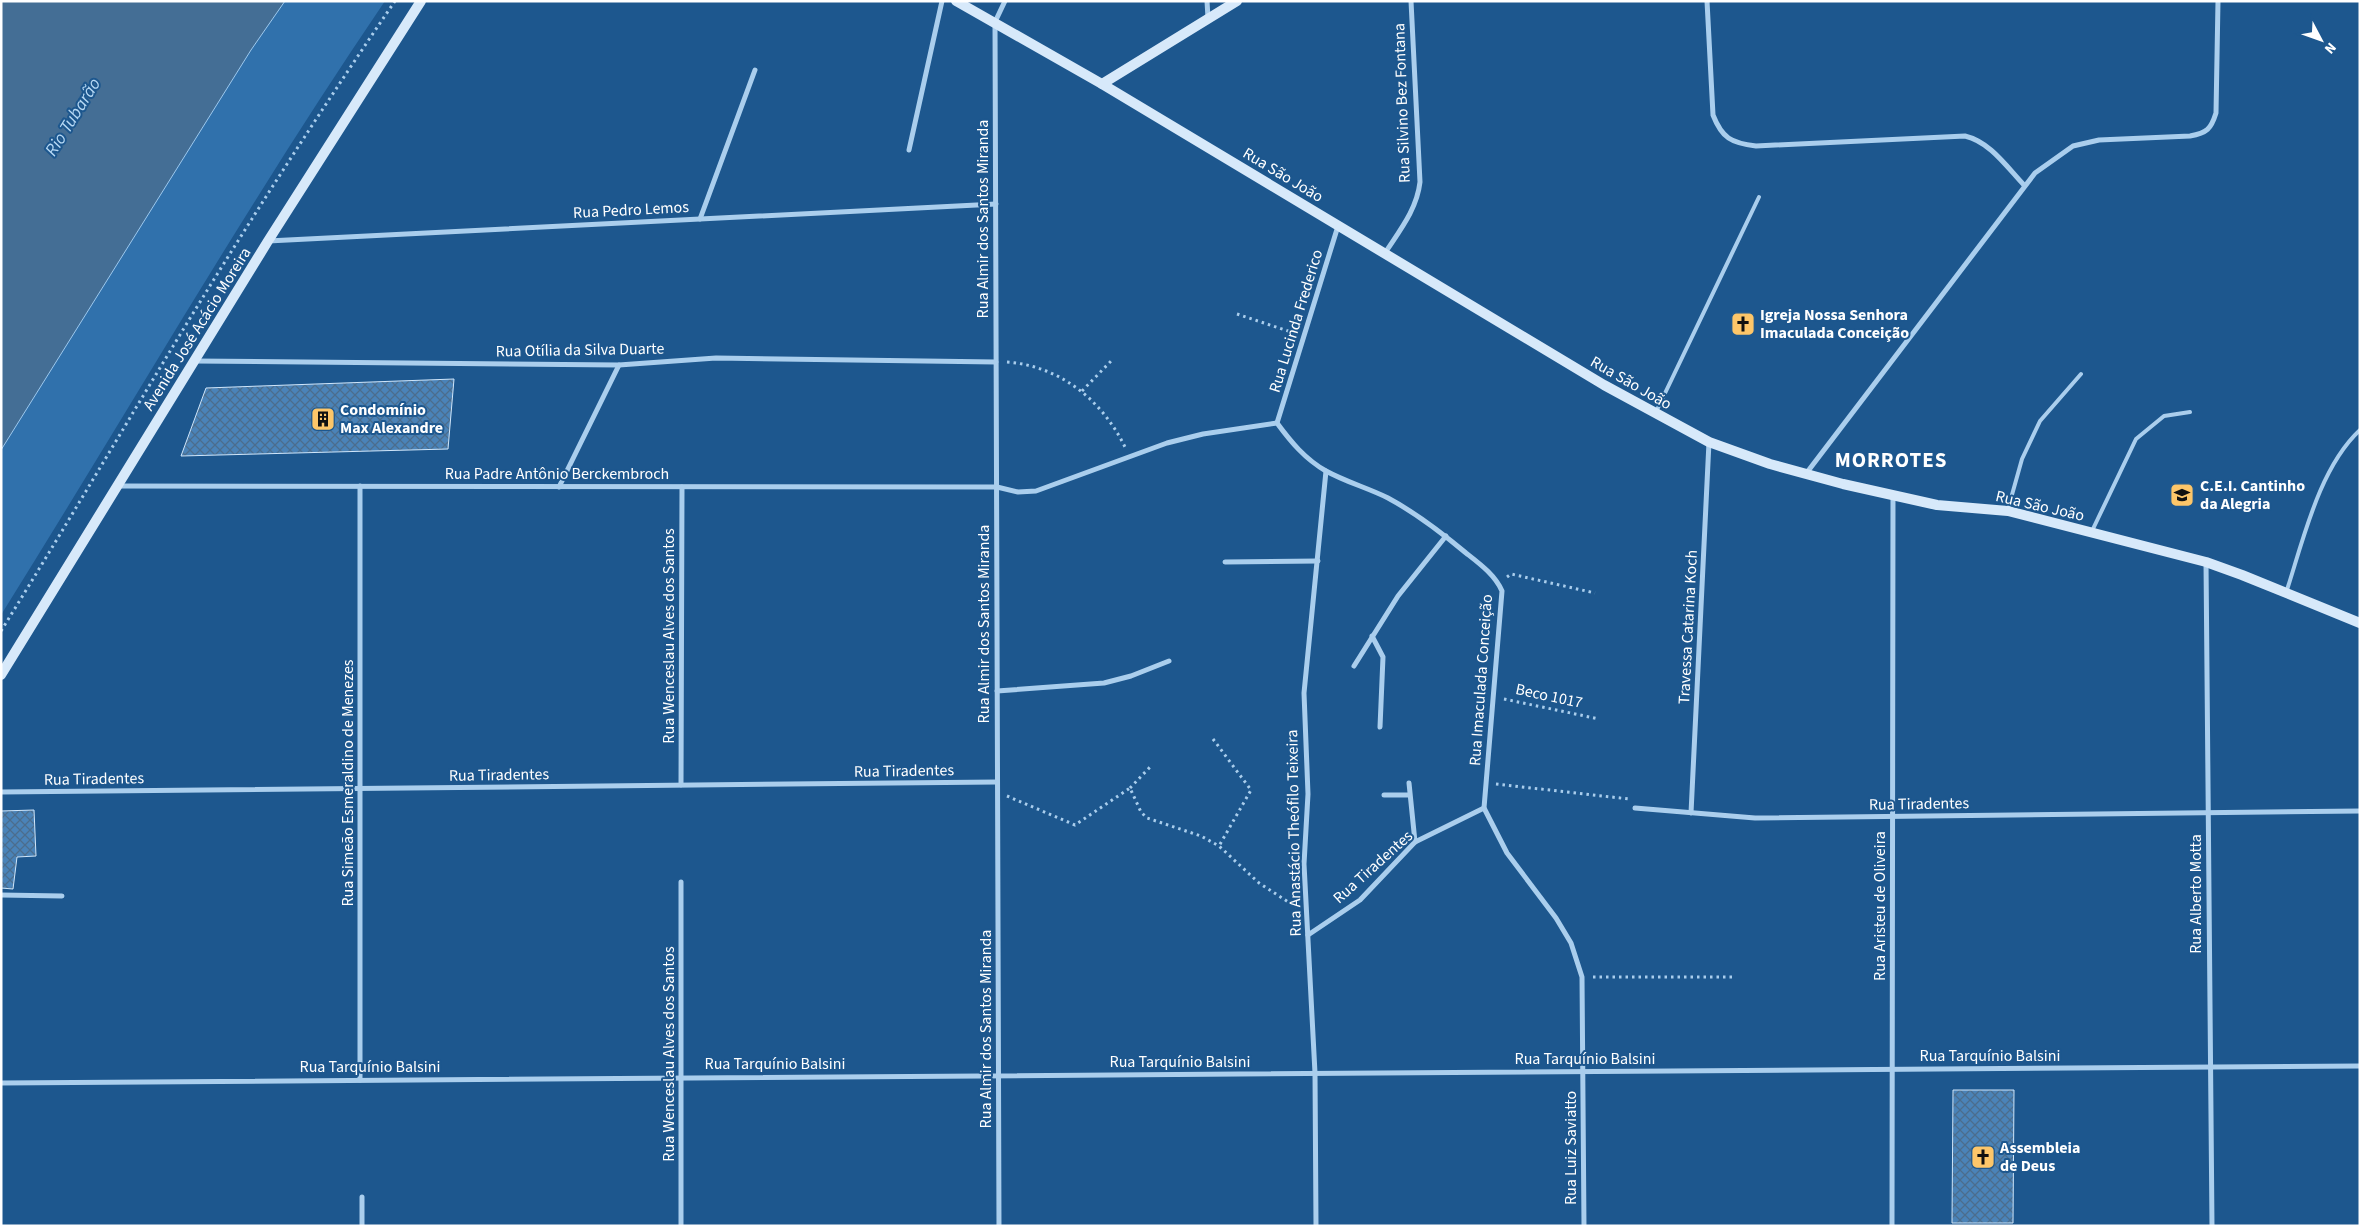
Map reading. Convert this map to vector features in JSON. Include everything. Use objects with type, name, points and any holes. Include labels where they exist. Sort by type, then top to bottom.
[{"type":"main road","name":"Avenida José Acácio Moreira","points":[[1,675],[268,242],[421,1]]},
{"type":"main road","name":"Rua São João","points":[[956,1],[1102,84],[1655,414],[1709,442],[1805,475],[1937,505],[2008,511],[2206,562],[2286,592],[2360,623]]},
{"type":"main road","points":[[1102,84],[1237,1]]},
{"type":"street","points":[[909,150],[942,1]]},
{"type":"street","points":[[995,22],[1005,1]]},
{"type":"street","points":[[1207,1],[1208,19]]},
{"type":"street","name":"Rua Silvino Bez Fontana","points":[[1385,254],[1412,210],[1418,196],[1420,182],[1410,1]]},
{"type":"street","points":[[1707,1],[1713,114],[1718,129],[1729,140],[1756,146],[1965,136],[1978,139],[1986,145],[2024,185]]},
{"type":"street","points":[[1805,475],[2024,185],[2051,159],[2073,146],[2098,140],[2202,134],[2212,125],[2216,113],[2218,1]]},
{"type":"street","name":"Rua Almir dos Santos Miranda","points":[[995,22],[999,1226]]},
{"type":"street","points":[[700,219],[755,70]]},
{"type":"street","name":"Rua Pedro Lemos","points":[[268,242],[996,204]]},
{"type":"street","name":"Rua Lucinda Frederico","points":[[1277,423],[1338,226]]},
{"type":"street","name":"Rua Otília da Silva Duarte","points":[[194,361],[620,365],[716,358],[996,362]]},
{"type":"street","points":[[559,487],[620,365]]},
{"type":"street","points":[[996,487],[1018,492],[1036,491],[1062,483],[1129,455],[1167,442],[1203,434],[1277,423]]},
{"type":"street","name":"Rua Imaculada Conceição","points":[[1277,423],[1291,443],[1307,458],[1326,471],[1390,499],[1446,536],[1488,571],[1498,582],[1503,599],[1484,808]]},
{"type":"street","name":"Travessa Catarina Koch","points":[[1691,813],[1709,442]]},
{"type":"street","name":"Rua Anastácio Theófilo Teixeira","points":[[1316,1226],[1316,1073],[1304,864],[1308,794],[1304,693],[1326,471]]},
{"type":"street","name":"Rua Padre Antônio Berckembroch","points":[[118,486],[996,487]]},
{"type":"street","name":"Rua Simeão Esmeraldino de Menezes","points":[[360,486],[360,1080]]},
{"type":"street","name":"Rua Wenceslau Alves dos Santos","points":[[681,785],[682,487]]},
{"type":"street","name":"Rua Aristeu de Oliveira","points":[[1892,1226],[1893,495]]},
{"type":"street","points":[[1354,666],[1398,596],[1446,536]]},
{"type":"street","points":[[1225,562],[1318,561]]},
{"type":"street","name":"Rua Alberto Motta","points":[[2206,562],[2212,1226]]},
{"type":"street","points":[[1372,636],[1383,657],[1380,727]]},
{"type":"street","points":[[997,691],[1104,683],[1131,676],[1169,661]]},
{"type":"street","name":"Rua Tiradentes","points":[[1,792],[997,782]]},
{"type":"street","points":[[1408,783],[1415,842]]},
{"type":"street","points":[[1384,795],[1408,795]]},
{"type":"street","name":"Rua Tiradentes","points":[[1308,935],[1360,900],[1415,842],[1484,808]]},
{"type":"street","name":"Rua Luiz Saviatto","points":[[1484,808],[1507,854],[1556,918],[1571,943],[1582,977],[1584,1226]]},
{"type":"street","name":"Rua Tiradentes","points":[[1635,808],[1755,818],[2360,811]]},
{"type":"street","name":"Rua Wenceslau Alves dos Santos","points":[[681,882],[681,1226]]},
{"type":"street","points":[[1,895],[62,896]]},
{"type":"street","name":"Rua Tarquínio Balsini","points":[[1,1083],[2360,1066]]},
{"type":"street","points":[[362,1197],[362,1226]]},
{"type":"lane","points":[[1655,414],[1759,197]]},
{"type":"lane","points":[[2008,511],[2022,459],[2040,421],[2081,374]]},
{"type":"lane","points":[[2091,533],[2136,439],[2164,416],[2190,412]]},
{"type":"lane","points":[[2286,592],[2310,519],[2333,462],[2360,430]]},
{"type":"path","points":[[1,631],[79,507],[212,283],[341,81],[395,1]]},
{"type":"path","points":[[1236,314],[1304,337]]},
{"type":"path","points":[[1082,391],[1112,360]]},
{"type":"path","points":[[996,362],[1038,367],[1054,373],[1082,391],[1100,408],[1117,431],[1129,455]]},
{"type":"path","points":[[1498,582],[1511,574],[1595,593]]},
{"type":"path","name":"Beco 1017","points":[[1494,697],[1598,719]]},
{"type":"path","points":[[1213,739],[1251,790],[1219,846]]},
{"type":"path","points":[[998,792],[1067,824],[1075,825],[1130,788],[1152,765]]},
{"type":"path","points":[[1486,783],[1628,797],[1635,808]]},
{"type":"path","points":[[1130,788],[1141,812],[1147,818],[1201,836],[1219,846],[1259,883],[1307,914]]},
{"type":"path","points":[[1582,977],[1736,977]]},
{"type":"shaded area","points":[[285,1],[385,1],[237,229],[1,615],[1,450],[251,50]]},
{"type":"water","name":"Rio Tubarão","points":[[1,1],[285,1],[251,50],[1,450]]},
{"type":"building","name":"Condomínio Max Alexandre","points":[[454,379],[448,449],[181,456],[206,388]]},
{"type":"building","points":[[34,810],[36,856],[17,857],[13,889],[1,888],[1,811]]},
{"type":"building","name":"Assembleia de Deus","points":[[1953,1090],[2014,1090],[2013,1223],[1952,1223]]},
{"type":"place","name":"Igreja Nossa Senhora Imaculada Conceição","points":[[1743,324]]},
{"type":"place","name":"Condomínio Max Alexandre","points":[[323,419]]},
{"type":"place","name":"C.E.I. Cantinho da Alegria","points":[[2182,495]]},
{"type":"place","name":"Assembleia de Deus","points":[[1983,1157]]},
{"type":"district","name":"MORROTES","points":[[1891,460]]}]
